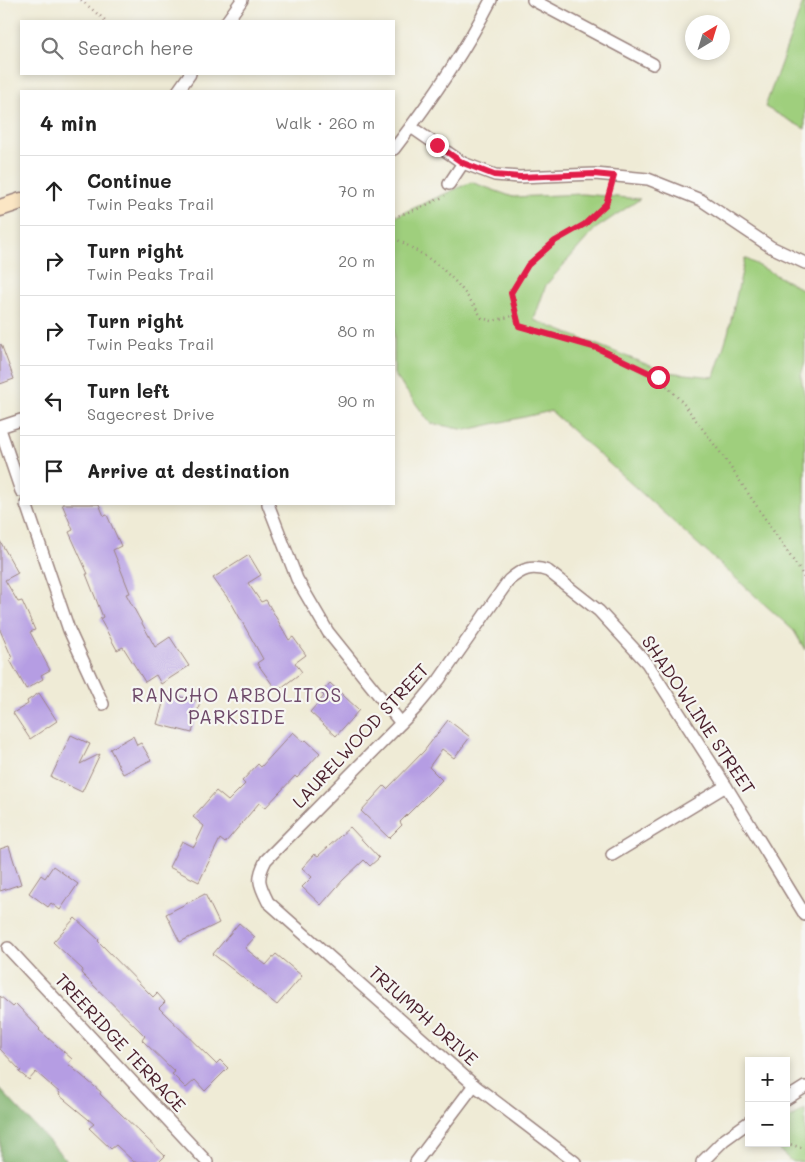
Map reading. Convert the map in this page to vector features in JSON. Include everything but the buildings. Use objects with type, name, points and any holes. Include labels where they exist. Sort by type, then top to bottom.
[{"type":"street","points":[[228,20],[242,0]]},
{"type":"street","points":[[395,148],[473,35],[491,0]]},
{"type":"street","points":[[533,0],[654,64]]},
{"type":"street","points":[[179,90],[189,75]]},
{"type":"street","points":[[411,127],[463,163],[494,175],[520,177],[594,174],[648,179],[701,200],[771,247],[805,263]]},
{"type":"street","points":[[449,184],[463,163]]},
{"type":"street","points":[[0,208],[20,201]]},
{"type":"street","points":[[20,420],[0,428],[20,488]]},
{"type":"street","points":[[26,505],[69,630],[103,704]]},
{"type":"street","points":[[268,505],[297,579],[328,632],[401,724]]},
{"type":"street","name":"LAURELWOOD STREET","points":[[259,884],[261,869],[266,860],[401,724],[439,680],[509,580],[519,572],[529,568]]},
{"type":"street","name":"SHADOWLINE STREET","points":[[529,568],[540,568],[548,571],[568,585],[599,611],[624,636],[646,663],[726,786],[805,915]]},
{"type":"street","points":[[612,854],[726,786]]},
{"type":"street","name":"TRIUMPH DRIVE","points":[[259,884],[268,902],[474,1085],[575,1162]]},
{"type":"street","name":"TREERIDGE TERRACE","points":[[8,948],[207,1162]]},
{"type":"street","points":[[416,1162],[474,1085]]},
{"type":"street","points":[[790,1096],[805,1087]]},
{"type":"street","points":[[702,1162],[724,1140],[745,1125]]},
{"type":"path","points":[[81,0],[105,20]]},
{"type":"path","points":[[614,176],[606,204],[585,224],[555,241],[528,265],[511,293],[519,326],[597,348],[658,377],[683,403],[723,456],[805,580]]},
{"type":"path","points":[[395,217],[420,208],[451,193],[449,184]]},
{"type":"path","points":[[395,239],[441,267],[466,293],[482,318],[492,321],[517,315]]},
{"type":"path","points":[[790,1144],[805,1149]]},
{"type":"green space","points":[[805,0],[805,129],[765,107]]},
{"type":"green space","points":[[471,182],[513,197],[582,194],[640,199],[595,229],[546,285],[534,320],[666,372],[714,377],[728,333],[745,258],[805,291],[805,362],[801,376],[805,398],[805,650],[794,631],[551,411],[466,430],[430,423],[395,375],[395,217]]},
{"type":"green space","points":[[0,1089],[63,1156],[68,1162],[0,1162]]},
{"type":"green space","points":[[805,1109],[805,1162],[792,1162],[776,1147],[790,1147],[790,1118]]},
{"type":"district","name":"RANCHO ARBOLITOS PARKSIDE","points":[[237,706]]},
{"type":"route","points":[[437,145],[463,163],[494,175],[520,177],[594,174],[614,176],[606,204],[585,224],[555,241],[528,265],[511,293],[519,326],[597,348],[658,377]]}]
